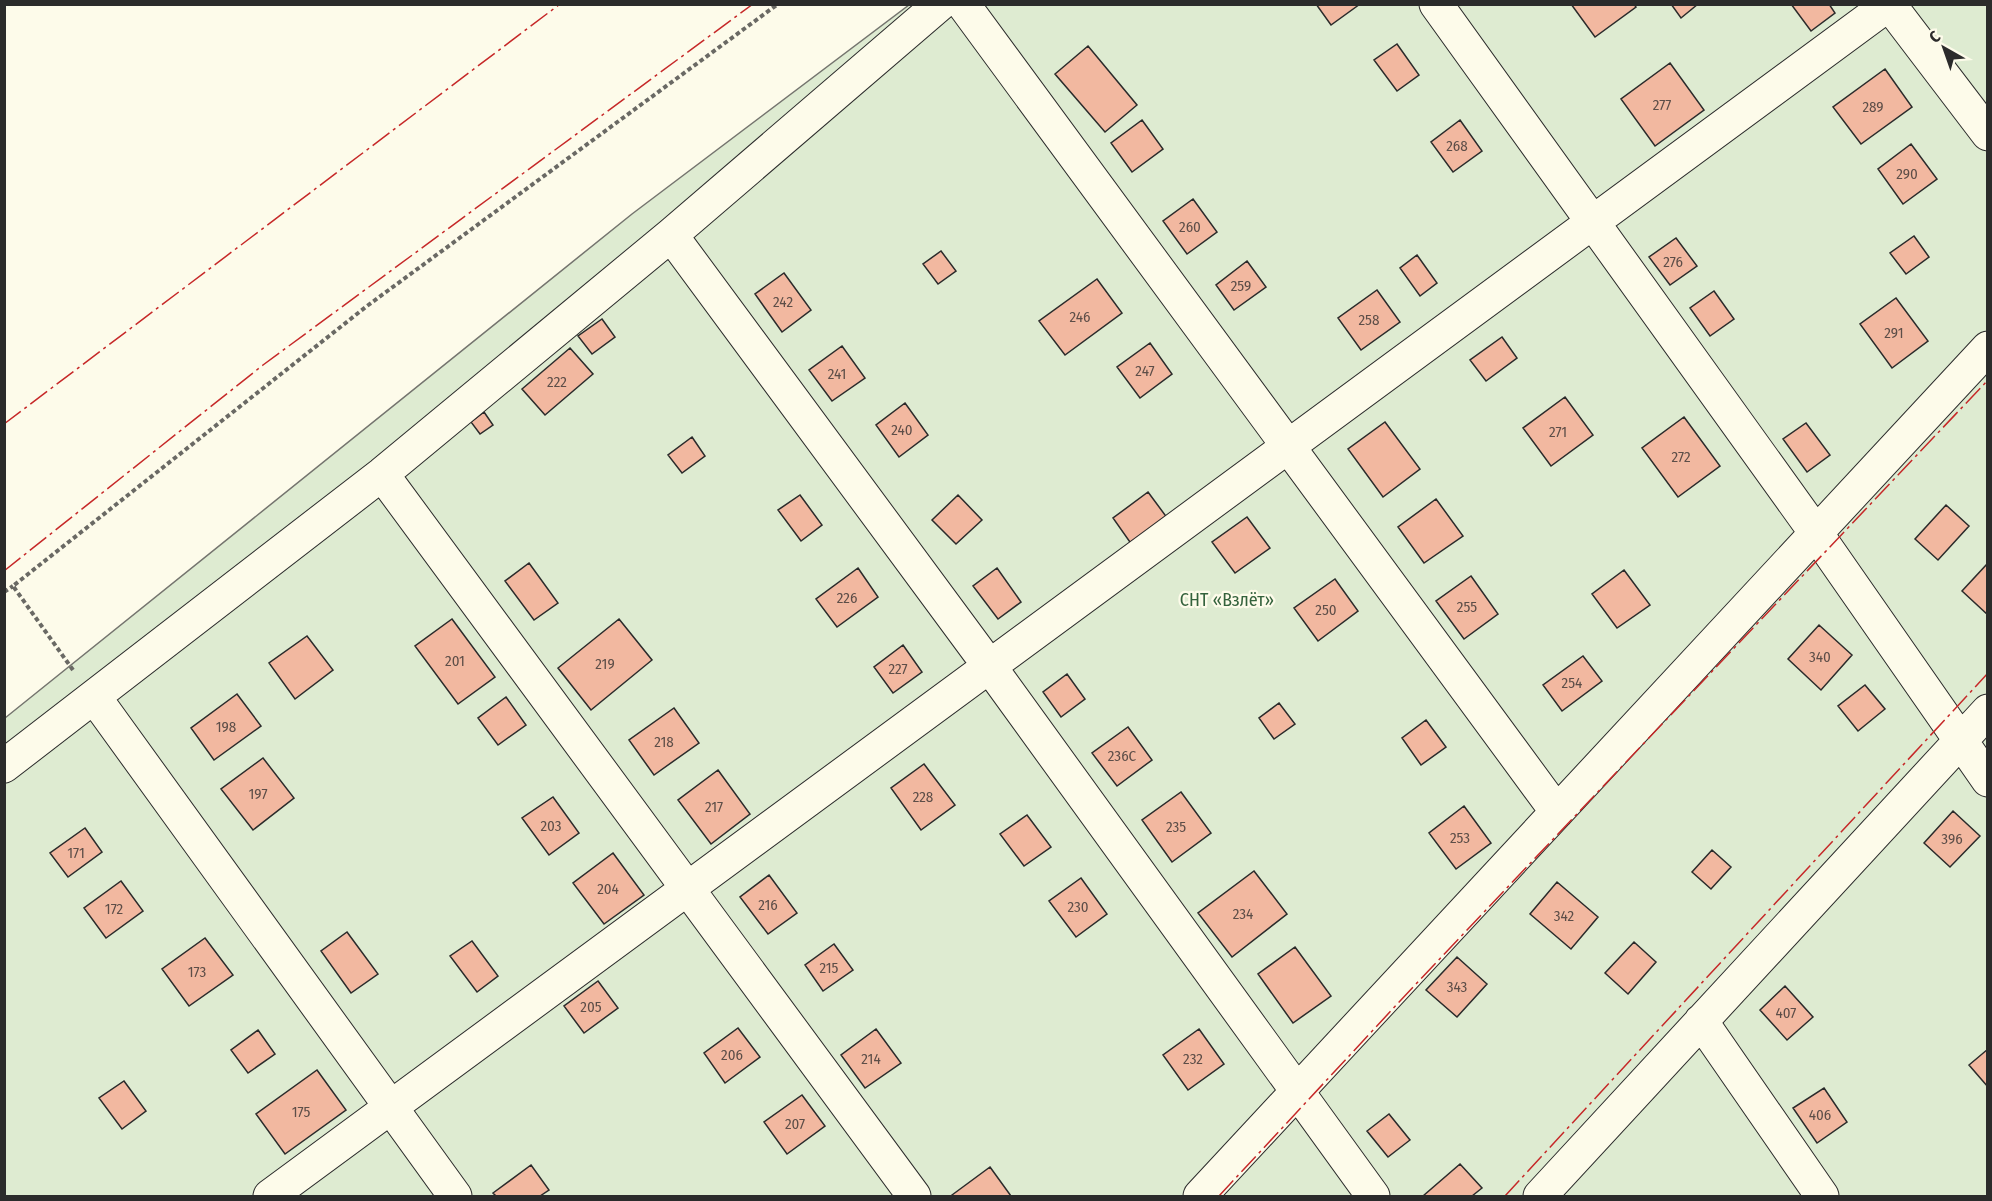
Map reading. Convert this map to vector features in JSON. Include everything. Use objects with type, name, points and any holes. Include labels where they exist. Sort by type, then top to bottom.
[{"type":"street","points":[[4,766],[95,698],[382,474],[671,236],[940,4]]},
{"type":"street","points":[[963,4],[1557,812]]},
{"type":"street","points":[[1436,4],[1816,533],[1988,780]]},
{"type":"street","points":[[270,1197],[1889,5],[1988,134]]},
{"type":"street","points":[[671,236],[990,667],[1373,1197]]},
{"type":"street","points":[[1200,1197],[1988,348]]},
{"type":"street","points":[[382,474],[914,1197]]},
{"type":"street","points":[[95,698],[455,1197]]},
{"type":"street","points":[[1540,1197],[1988,711]]},
{"type":"street","points":[[1701,1021],[1822,1197]]},
{"type":"path","points":[[4,592],[368,306],[778,4]]},
{"type":"path","points":[[13,586],[95,698]]},
{"type":"green space","name":"СНТ «Взлёт»","points":[[909,5],[1987,5],[1987,1196],[5,1196],[5,718],[632,214]]},
{"type":"building","points":[[1316,4],[1360,4],[1331,25]]},
{"type":"building","points":[[1571,4],[1634,4],[1636,7],[1595,37]]},
{"type":"building","points":[[1671,4],[1698,4],[1681,18]]},
{"type":"building","points":[[1791,4],[1829,4],[1835,13],[1811,31]]},
{"type":"building","points":[[1397,44],[1419,75],[1397,91],[1374,60]]},
{"type":"building","points":[[1088,46],[1137,105],[1105,132],[1055,74]]},
{"type":"building","points":[[1670,63],[1704,110],[1655,146],[1621,99]]},
{"type":"building","points":[[1885,69],[1912,107],[1861,144],[1833,107]]},
{"type":"building","points":[[1142,120],[1163,149],[1132,172],[1111,143]]},
{"type":"building","points":[[1460,120],[1482,151],[1453,172],[1431,142]]},
{"type":"building","points":[[1911,144],[1937,179],[1903,204],[1878,169]]},
{"type":"building","points":[[1193,199],[1217,232],[1187,254],[1163,221]]},
{"type":"building","points":[[1914,236],[1929,257],[1906,274],[1890,253]]},
{"type":"building","points":[[1676,238],[1697,266],[1670,285],[1649,257]]},
{"type":"building","points":[[941,251],[956,271],[938,284],[923,264]]},
{"type":"building","points":[[1417,255],[1437,283],[1420,296],[1400,268]]},
{"type":"building","points":[[1247,261],[1266,287],[1234,310],[1216,285]]},
{"type":"building","points":[[784,273],[811,310],[782,332],[755,294]]},
{"type":"building","points":[[1097,279],[1122,313],[1065,355],[1039,321]]},
{"type":"building","points":[[1377,290],[1400,322],[1361,350],[1338,318]]},
{"type":"building","points":[[1714,291],[1734,319],[1710,336],[1690,308]]},
{"type":"building","points":[[1896,298],[1928,341],[1892,368],[1860,324]]},
{"type":"building","points":[[602,319],[615,337],[592,354],[578,336]]},
{"type":"building","points":[[1502,337],[1517,358],[1486,381],[1470,360]]},
{"type":"building","points":[[1150,343],[1172,374],[1140,398],[1117,367]]},
{"type":"building","points":[[842,346],[865,378],[832,401],[809,370]]},
{"type":"building","points":[[570,348],[593,374],[545,415],[522,389]]},
{"type":"building","points":[[1565,397],[1593,435],[1551,466],[1523,428]]},
{"type":"building","points":[[905,403],[928,435],[899,457],[876,425]]},
{"type":"building","points":[[484,412],[493,425],[480,434],[471,422]]},
{"type":"building","points":[[1684,417],[1720,466],[1678,497],[1642,448]]},
{"type":"building","points":[[1385,422],[1420,469],[1383,497],[1348,449]]},
{"type":"building","points":[[1806,423],[1830,455],[1807,472],[1783,439]]},
{"type":"building","points":[[692,437],[705,456],[682,473],[668,455]]},
{"type":"building","points":[[1148,492],[1168,519],[1132,545],[1113,518]]},
{"type":"building","points":[[800,495],[822,525],[801,541],[778,510]]},
{"type":"building","points":[[958,495],[982,520],[956,544],[932,520]]},
{"type":"building","points":[[1436,499],[1463,536],[1424,563],[1398,527]]},
{"type":"building","points":[[1946,505],[1969,526],[1938,560],[1915,539]]},
{"type":"building","points":[[1247,517],[1270,548],[1235,573],[1212,542]]},
{"type":"building","points":[[529,563],[558,603],[534,620],[505,581]]},
{"type":"building","points":[[1988,563],[1988,615],[1962,591]]},
{"type":"building","points":[[858,568],[878,597],[837,627],[816,599]]},
{"type":"building","points":[[997,568],[1021,602],[998,619],[973,586]]},
{"type":"building","points":[[1624,570],[1650,605],[1617,628],[1592,594]]},
{"type":"building","points":[[1471,576],[1498,614],[1464,639],[1436,601]]},
{"type":"building","points":[[1335,579],[1358,611],[1318,641],[1294,608]]},
{"type":"building","points":[[452,619],[495,677],[458,704],[415,646]]},
{"type":"building","points":[[619,619],[652,660],[591,710],[558,668]]},
{"type":"building","points":[[1819,625],[1852,655],[1821,690],[1788,659]]},
{"type":"building","points":[[307,636],[333,670],[295,699],[269,663]]},
{"type":"building","points":[[903,645],[922,672],[893,693],[874,667]]},
{"type":"building","points":[[1583,656],[1602,681],[1562,711],[1543,685]]},
{"type":"building","points":[[1067,674],[1085,699],[1061,717],[1043,692]]},
{"type":"building","points":[[1865,685],[1885,709],[1858,731],[1838,706]]},
{"type":"building","points":[[237,694],[261,726],[214,760],[191,728]]},
{"type":"building","points":[[506,697],[526,725],[498,745],[478,718]]},
{"type":"building","points":[[1279,703],[1295,724],[1274,739],[1259,718]]},
{"type":"building","points":[[674,708],[699,743],[654,775],[629,740]]},
{"type":"building","points":[[1426,720],[1446,747],[1421,765],[1402,738]]},
{"type":"building","points":[[1128,727],[1152,760],[1117,786],[1092,753]]},
{"type":"building","points":[[263,758],[294,798],[253,830],[221,789]]},
{"type":"building","points":[[924,764],[955,805],[921,830],[891,788]]},
{"type":"building","points":[[718,770],[750,814],[711,844],[678,800]]},
{"type":"building","points":[[1181,792],[1211,833],[1172,862],[1142,820]]},
{"type":"building","points":[[553,797],[579,833],[549,855],[522,818]]},
{"type":"building","points":[[1464,806],[1491,843],[1456,869],[1429,833]]},
{"type":"building","points":[[1953,811],[1980,836],[1950,867],[1924,843]]},
{"type":"building","points":[[1027,815],[1051,847],[1024,866],[1000,834]]},
{"type":"building","points":[[85,828],[102,852],[68,877],[50,853]]},
{"type":"building","points":[[1712,850],[1731,867],[1711,889],[1692,872]]},
{"type":"building","points":[[613,853],[644,895],[604,924],[573,883]]},
{"type":"building","points":[[1254,871],[1287,914],[1232,957],[1198,913]]},
{"type":"building","points":[[769,875],[797,913],[768,934],[740,897]]},
{"type":"building","points":[[1081,878],[1107,914],[1076,937],[1049,901]]},
{"type":"building","points":[[121,881],[143,911],[106,938],[84,908]]},
{"type":"building","points":[[1557,882],[1598,917],[1571,949],[1530,914]]},
{"type":"building","points":[[347,932],[378,974],[351,993],[321,951]]},
{"type":"building","points":[[205,938],[233,975],[189,1006],[162,969]]},
{"type":"building","points":[[472,941],[498,976],[477,992],[450,956]]},
{"type":"building","points":[[1634,942],[1656,962],[1628,994],[1605,973]]},
{"type":"building","points":[[834,944],[853,970],[823,991],[805,965]]},
{"type":"building","points":[[1295,947],[1331,996],[1293,1023],[1258,974]]},
{"type":"building","points":[[1457,957],[1487,984],[1457,1017],[1426,990]]},
{"type":"building","points":[[598,981],[618,1008],[584,1033],[564,1006]]},
{"type":"building","points":[[1785,986],[1813,1017],[1787,1040],[1760,1010]]},
{"type":"building","points":[[738,1028],[760,1057],[725,1083],[704,1053]]},
{"type":"building","points":[[876,1029],[901,1063],[865,1088],[841,1055]]},
{"type":"building","points":[[1199,1029],[1224,1064],[1188,1090],[1163,1055]]},
{"type":"building","points":[[258,1030],[275,1054],[248,1073],[231,1050]]},
{"type":"building","points":[[1988,1049],[1988,1087],[1969,1065]]},
{"type":"building","points":[[317,1070],[346,1110],[285,1154],[256,1114]]},
{"type":"building","points":[[124,1081],[146,1111],[122,1129],[99,1098]]},
{"type":"building","points":[[1824,1088],[1847,1122],[1817,1143],[1793,1108]]},
{"type":"building","points":[[802,1095],[825,1126],[787,1154],[764,1122]]},
{"type":"building","points":[[1389,1114],[1410,1140],[1388,1157],[1367,1131]]},
{"type":"building","points":[[1460,1164],[1482,1188],[1472,1196],[1423,1196]]},
{"type":"building","points":[[531,1165],[549,1190],[540,1196],[496,1196],[493,1193]]},
{"type":"building","points":[[990,1167],[1011,1196],[952,1195]]},
{"type":"power","points":[[4,424],[560,4]]},
{"type":"power","points":[[4,571],[263,365],[753,4]]},
{"type":"power","points":[[1219,1196],[1414,986],[1988,380]]},
{"type":"power","points":[[1505,1196],[1988,673]]}]
